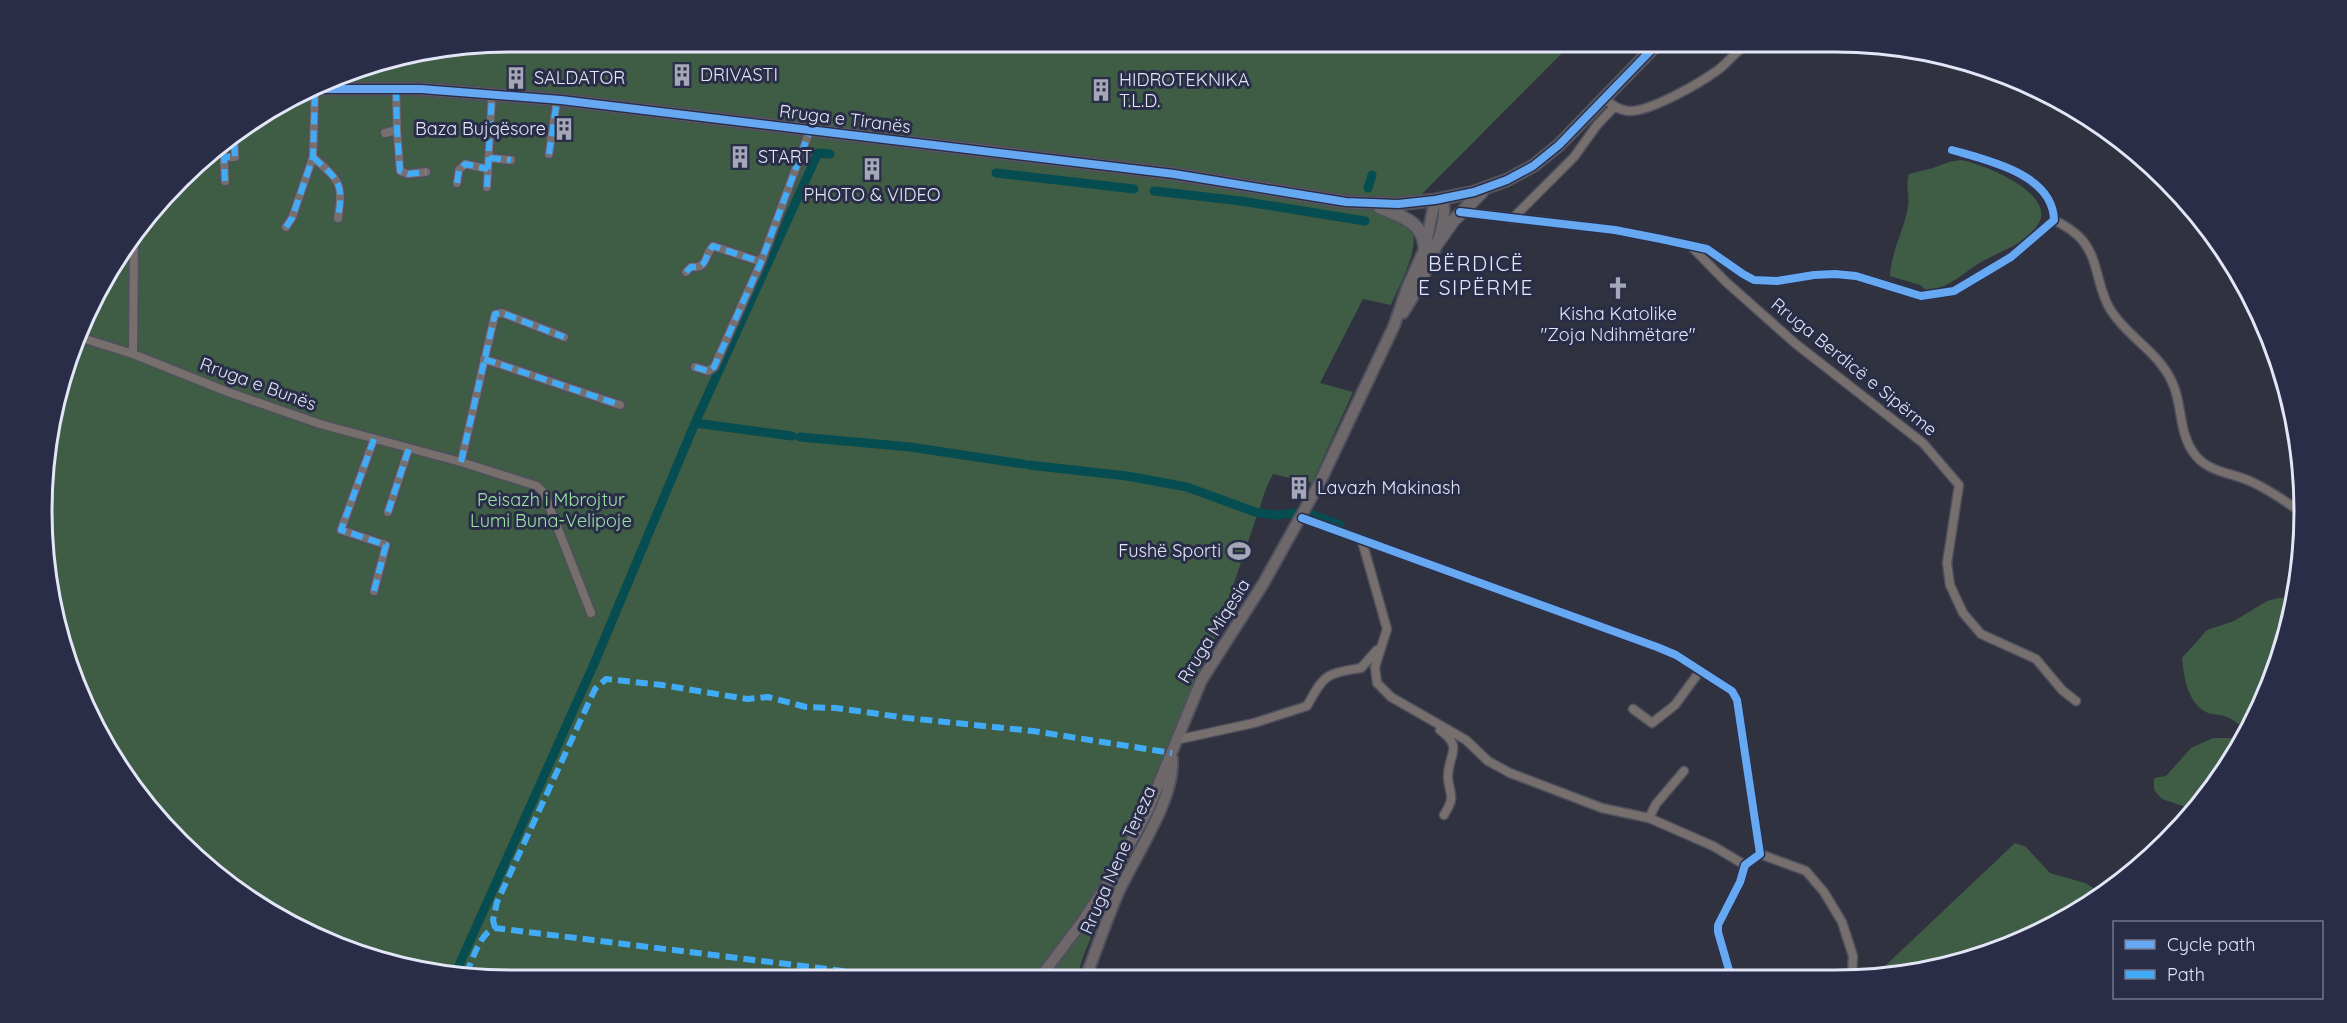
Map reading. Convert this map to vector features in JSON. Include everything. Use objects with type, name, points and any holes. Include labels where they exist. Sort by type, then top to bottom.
[{"type":"main road","points":[[1373,203],[1407,203],[1458,196],[1493,185],[1533,166],[1553,151],[1580,125],[1649,52]]},
{"type":"main road","name":"Rruga e Tiranës","points":[[332,89],[396,89],[557,100],[1174,174],[1337,200],[1373,203]]},
{"type":"main road","points":[[1373,203],[1409,219],[1419,229],[1430,248],[1460,212],[1493,185]]},
{"type":"main road","name":"Rruga Miqesia","points":[[1046,970],[1099,898],[1138,830],[1193,698],[1212,661],[1263,584],[1311,501],[1394,326],[1407,288],[1430,248],[1438,199]]},
{"type":"main road","name":"Rruga Nene Tereza","points":[[1088,970],[1117,896],[1168,791],[1173,769],[1172,753]]},
{"type":"street","points":[[1604,98],[1614,107],[1633,111],[1674,95],[1720,68],[1736,52]]},
{"type":"street","points":[[396,89],[396,130],[400,171],[408,174],[426,172]]},
{"type":"street","points":[[487,187],[492,94]]},
{"type":"street","points":[[286,226],[292,218],[313,157],[313,98]]},
{"type":"street","points":[[549,154],[557,100]]},
{"type":"street","points":[[1512,219],[1574,157],[1597,125],[1614,107]]},
{"type":"street","points":[[386,133],[396,130]]},
{"type":"street","name":"Rruga e Tiranës","points":[[695,367],[708,371],[714,367],[761,262],[810,130]]},
{"type":"street","points":[[225,181],[224,157],[235,157],[234,145]]},
{"type":"street","points":[[1460,212],[1615,230],[1707,249],[1754,280],[1777,281],[1814,275],[1856,276],[1921,296],[1954,291],[2012,257],[2054,220],[2054,207],[2044,193],[2027,177],[1952,150]]},
{"type":"street","points":[[313,157],[338,181],[341,188],[338,218]]},
{"type":"street","points":[[489,158],[511,160]]},
{"type":"street","points":[[457,183],[459,170],[465,164],[488,170]]},
{"type":"street","points":[[2054,220],[2083,241],[2094,262],[2110,310],[2159,360],[2173,383],[2182,429],[2193,453],[2209,468],[2250,481],[2272,492],[2294,508]]},
{"type":"street","points":[[686,272],[691,267],[699,268],[704,265],[713,246],[761,262]]},
{"type":"street","name":"Rruga Berdicë e Sipërme","points":[[1690,246],[1725,281],[1796,344],[1923,443],[1942,463],[1959,485],[1947,563],[1950,585],[1963,613],[1980,634],[2036,659],[2062,690],[2076,701]]},
{"type":"street","points":[[132,253],[133,354]]},
{"type":"street","points":[[461,462],[495,314],[498,312],[564,337]]},
{"type":"street","name":"Rruga e Bunës","points":[[86,339],[133,354],[228,392],[309,420],[461,462],[537,486],[544,493],[591,613]]},
{"type":"street","points":[[484,359],[620,405]]},
{"type":"street","points":[[374,439],[341,530],[386,545],[374,591]]},
{"type":"street","points":[[388,512],[409,448]]},
{"type":"street","points":[[1303,516],[1362,541],[1658,647],[1732,691],[1737,700],[1760,854]]},
{"type":"street","points":[[1362,541],[1387,629],[1374,667],[1377,683],[1391,697],[1466,740],[1488,761],[1509,773],[1602,808],[1649,818],[1713,846],[1745,865]]},
{"type":"street","points":[[1176,740],[1254,723],[1307,706],[1319,684],[1334,672],[1361,668],[1379,647]]},
{"type":"street","points":[[1633,709],[1652,723],[1675,705],[1700,671]]},
{"type":"street","points":[[1429,719],[1447,735],[1453,744],[1454,754],[1448,777],[1453,796],[1444,815]]},
{"type":"street","points":[[1649,818],[1656,804],[1684,771]]},
{"type":"street","points":[[1729,970],[1718,925],[1740,882],[1745,865],[1760,854]]},
{"type":"street","points":[[1760,854],[1806,871],[1824,892],[1845,930],[1853,956],[1852,970]]},
{"type":"green space","name":"Peisazh i Mbrojtur Lumi Buna-Velipoje","points":[[512,52],[1563,52],[1408,208],[1400,225],[1409,228],[1413,236],[1413,247],[1405,273],[1391,305],[1363,299],[1320,383],[1353,392],[1312,483],[1273,474],[1267,486],[1200,683],[1146,801],[1079,970],[481,970],[422,962],[336,936],[282,909],[232,876],[209,857],[166,814],[147,791],[114,741],[87,687],[77,659],[61,601],[56,571],[52,512],[53,481],[61,422],[68,393],[87,336],[100,308],[130,256],[147,232],[166,209],[209,166],[232,147],[282,114],[336,87],[364,77],[422,61],[452,56]]},
{"type":"green space","points":[[1961,160],[2001,174],[2029,192],[2038,203],[2041,214],[2037,226],[2020,242],[1936,289],[1927,291],[1920,285],[1890,276],[1908,207],[1909,174]]},
{"type":"green space","points":[[2286,598],[2270,659],[2260,687],[2241,726],[2222,715],[2208,713],[2195,703],[2188,689],[2182,658],[2207,630],[2234,621],[2267,601]]},
{"type":"green space","points":[[2213,738],[2235,738],[2217,767],[2187,807],[2162,799],[2154,790],[2154,778],[2166,776],[2191,748]]},
{"type":"green space","points":[[2015,843],[2026,847],[2050,873],[2085,883],[2096,889],[2065,909],[2011,936],[1925,962],[1886,968],[1885,966]]},
{"type":"waterway","points":[[458,968],[594,664],[695,423],[818,153],[830,154]]},
{"type":"waterway","points":[[996,173],[1134,189]]},
{"type":"waterway","points":[[1368,188],[1372,175]]},
{"type":"waterway","points":[[1154,191],[1241,201],[1365,221]]},
{"type":"waterway","points":[[695,423],[792,436]]},
{"type":"waterway","points":[[800,437],[910,447],[1023,464]]},
{"type":"waterway","points":[[1029,465],[1127,476],[1187,487],[1255,512],[1276,515],[1304,512],[1340,525]]},
{"type":"marked path","points":[[396,89],[400,171],[408,174],[426,172]]},
{"type":"marked path","points":[[487,187],[492,94]]},
{"type":"marked path","points":[[286,227],[292,218],[313,157],[315,97]]},
{"type":"marked path","points":[[549,154],[557,100]]},
{"type":"marked path","points":[[695,367],[708,371],[714,367],[761,262],[810,130]]},
{"type":"marked path","points":[[225,181],[224,157],[235,157],[234,145]]},
{"type":"marked path","points":[[313,157],[334,177],[340,189],[338,218]]},
{"type":"marked path","points":[[489,158],[511,160]]},
{"type":"marked path","points":[[457,183],[459,170],[465,164],[488,169]]},
{"type":"marked path","points":[[686,272],[691,267],[701,266],[713,246],[761,262]]},
{"type":"marked path","points":[[461,462],[495,314],[502,313],[564,337]]},
{"type":"marked path","points":[[484,359],[620,405]]},
{"type":"marked path","points":[[374,439],[341,530],[386,545],[374,591]]},
{"type":"marked path","points":[[388,512],[409,448]]},
{"type":"marked path","points":[[495,928],[493,920],[497,902],[595,689],[606,679],[662,685],[747,699],[768,697],[806,707],[836,708],[1033,731],[1172,753]]},
{"type":"marked path","points":[[468,969],[481,941],[495,928],[835,970]]},
{"type":"cycle path","points":[[332,89],[421,89],[561,100],[1174,174],[1346,202],[1398,204],[1435,200],[1474,192],[1507,180],[1533,166],[1559,145],[1649,52]]},
{"type":"cycle path","points":[[1460,212],[1615,230],[1707,249],[1754,280],[1777,281],[1835,274],[1856,276],[1921,296],[1954,291],[2011,257],[2054,220],[2051,204],[2043,191],[2031,180],[1999,164],[1952,150]]},
{"type":"cycle path","points":[[1302,518],[1657,647],[1676,655],[1732,691],[1737,700],[1760,854],[1745,865],[1740,882],[1718,925],[1729,970]]},
{"type":"place","name":"DRIVASTI","points":[[682,75]]},
{"type":"place","name":"SALDATOR","points":[[516,78]]},
{"type":"place","name":"HIDROTEKNIKA T.L.D.","points":[[1101,90]]},
{"type":"place","name":"Baza Bujqësore","points":[[564,129]]},
{"type":"place","name":"START","points":[[740,157]]},
{"type":"place","name":"PHOTO & VIDEO","points":[[872,169]]},
{"type":"place","name":"Kisha Katolike \"Zoja Ndihmëtare\"","points":[[1618,288]]},
{"type":"place","name":"Lavazh Makinash","points":[[1299,488]]},
{"type":"place","name":"Fushë Sporti","points":[[1239,551]]},
{"type":"district","name":"BËRDICË E SIPËRME","points":[[1476,276]]}]
